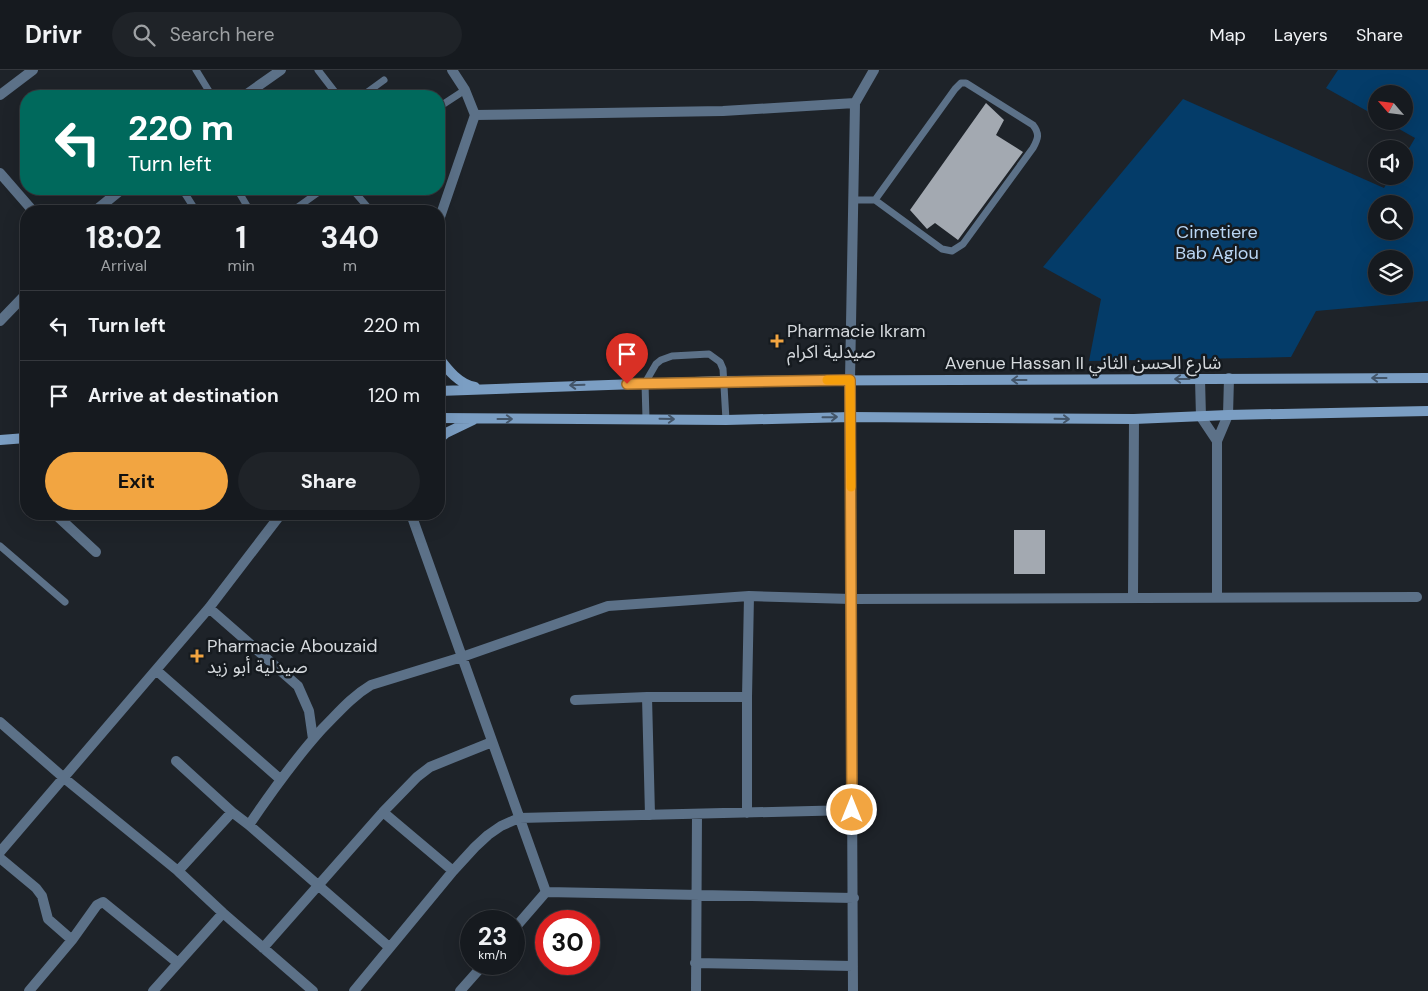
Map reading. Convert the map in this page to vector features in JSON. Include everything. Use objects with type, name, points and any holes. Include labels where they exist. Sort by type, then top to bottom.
[{"type":"street","points":[[0,95],[33,70]]},
{"type":"street","points":[[253,90],[281,70]]},
{"type":"street","points":[[444,205],[475,116],[465,90],[452,70]]},
{"type":"street","points":[[853,991],[850,380],[855,103],[874,70]]},
{"type":"street","points":[[475,116],[723,112],[855,103]]},
{"type":"street","points":[[0,173],[28,205]]},
{"type":"street","points":[[102,205],[115,195]]},
{"type":"street","points":[[0,321],[20,300]]},
{"type":"street","points":[[445,366],[467,386],[483,389]]},
{"type":"street","points":[[1217,597],[1218,441],[1228,415],[1229,378]]},
{"type":"street","name":"Avenue Hassan II شارع الحسن الثاني","points":[[445,391],[723,381],[1428,378]]},
{"type":"street","points":[[1200,379],[1201,417],[1218,441]]},
{"type":"street","points":[[445,418],[726,420],[851,417],[1134,419],[1428,411]]},
{"type":"street","points":[[445,434],[474,419]]},
{"type":"street","points":[[1133,596],[1134,419]]},
{"type":"street","points":[[0,440],[20,438]]},
{"type":"street","points":[[61,520],[96,552]]},
{"type":"street","points":[[0,852],[209,608],[277,520]]},
{"type":"street","points":[[413,520],[546,892]]},
{"type":"street","points":[[747,813],[749,596]]},
{"type":"street","points":[[249,824],[280,779],[313,739],[344,705],[371,685],[462,657],[608,606],[749,596],[851,598],[1133,596],[1417,597]]},
{"type":"street","points":[[209,608],[298,686],[309,711],[313,739]]},
{"type":"street","points":[[156,670],[280,779]]},
{"type":"street","points":[[575,700],[647,697],[747,697]]},
{"type":"street","points":[[647,697],[650,815]]},
{"type":"street","points":[[0,722],[64,778],[178,871],[222,913],[310,990]]},
{"type":"street","points":[[263,948],[383,812],[417,777],[430,767],[492,742]]},
{"type":"street","points":[[176,761],[232,812],[249,824],[390,947]]},
{"type":"street","points":[[354,991],[453,871],[488,835],[501,826],[519,818],[852,810]]},
{"type":"street","points":[[178,871],[232,812]]},
{"type":"street","points":[[383,812],[453,871]]},
{"type":"street","points":[[696,991],[697,814]]},
{"type":"street","points":[[0,858],[36,888],[42,896],[48,919],[72,940]]},
{"type":"street","points":[[546,892],[854,898]]},
{"type":"street","points":[[525,916],[546,892]]},
{"type":"street","points":[[29,991],[72,940],[98,905],[104,902],[178,963]]},
{"type":"street","points":[[153,991],[222,913]]},
{"type":"street","points":[[695,963],[853,966]]},
{"type":"street","points":[[460,991],[474,975]]},
{"type":"lane","points":[[196,70],[208,90]]},
{"type":"lane","points":[[318,70],[333,90]]},
{"type":"lane","points":[[370,90],[384,80]]},
{"type":"lane","points":[[854,200],[875,200],[942,249],[952,251],[963,244],[1033,148],[1038,137],[1037,130],[1033,125],[966,83],[961,83],[875,200]]},
{"type":"lane","points":[[445,104],[465,90]]},
{"type":"lane","points":[[301,205],[315,195]]},
{"type":"lane","points":[[357,195],[366,205]]},
{"type":"lane","points":[[646,419],[645,383],[656,364],[666,357],[709,354],[720,362],[723,369],[726,420]]},
{"type":"lane","points":[[0,546],[65,602]]},
{"type":"green space","name":"Cimetiere Bab Aglou","points":[[1338,70],[1428,70],[1428,301],[1316,311],[1291,357],[1089,361],[1101,299],[1043,267],[1183,99],[1368,181],[1368,185],[1377,185],[1384,188],[1386,185],[1413,185],[1413,141],[1415,138],[1401,130],[1413,130],[1413,85],[1368,85],[1368,112],[1326,88]]},
{"type":"building","points":[[986,103],[1004,120],[996,135],[1023,152],[958,240],[935,223],[927,229],[910,210]]},
{"type":"building","points":[[1014,530],[1045,530],[1045,574],[1014,574]]},
{"type":"slow traffic","points":[[827,380],[850,380],[851,487]]},
{"type":"place","name":"Pharmacie Ikram صيدلية اكرام","points":[[777,341]]},
{"type":"place","name":"Pharmacie Abouzaid صيدلية أبو زيد","points":[[197,656]]},
{"type":"route","points":[[627,384],[850,380],[852,810]]}]
